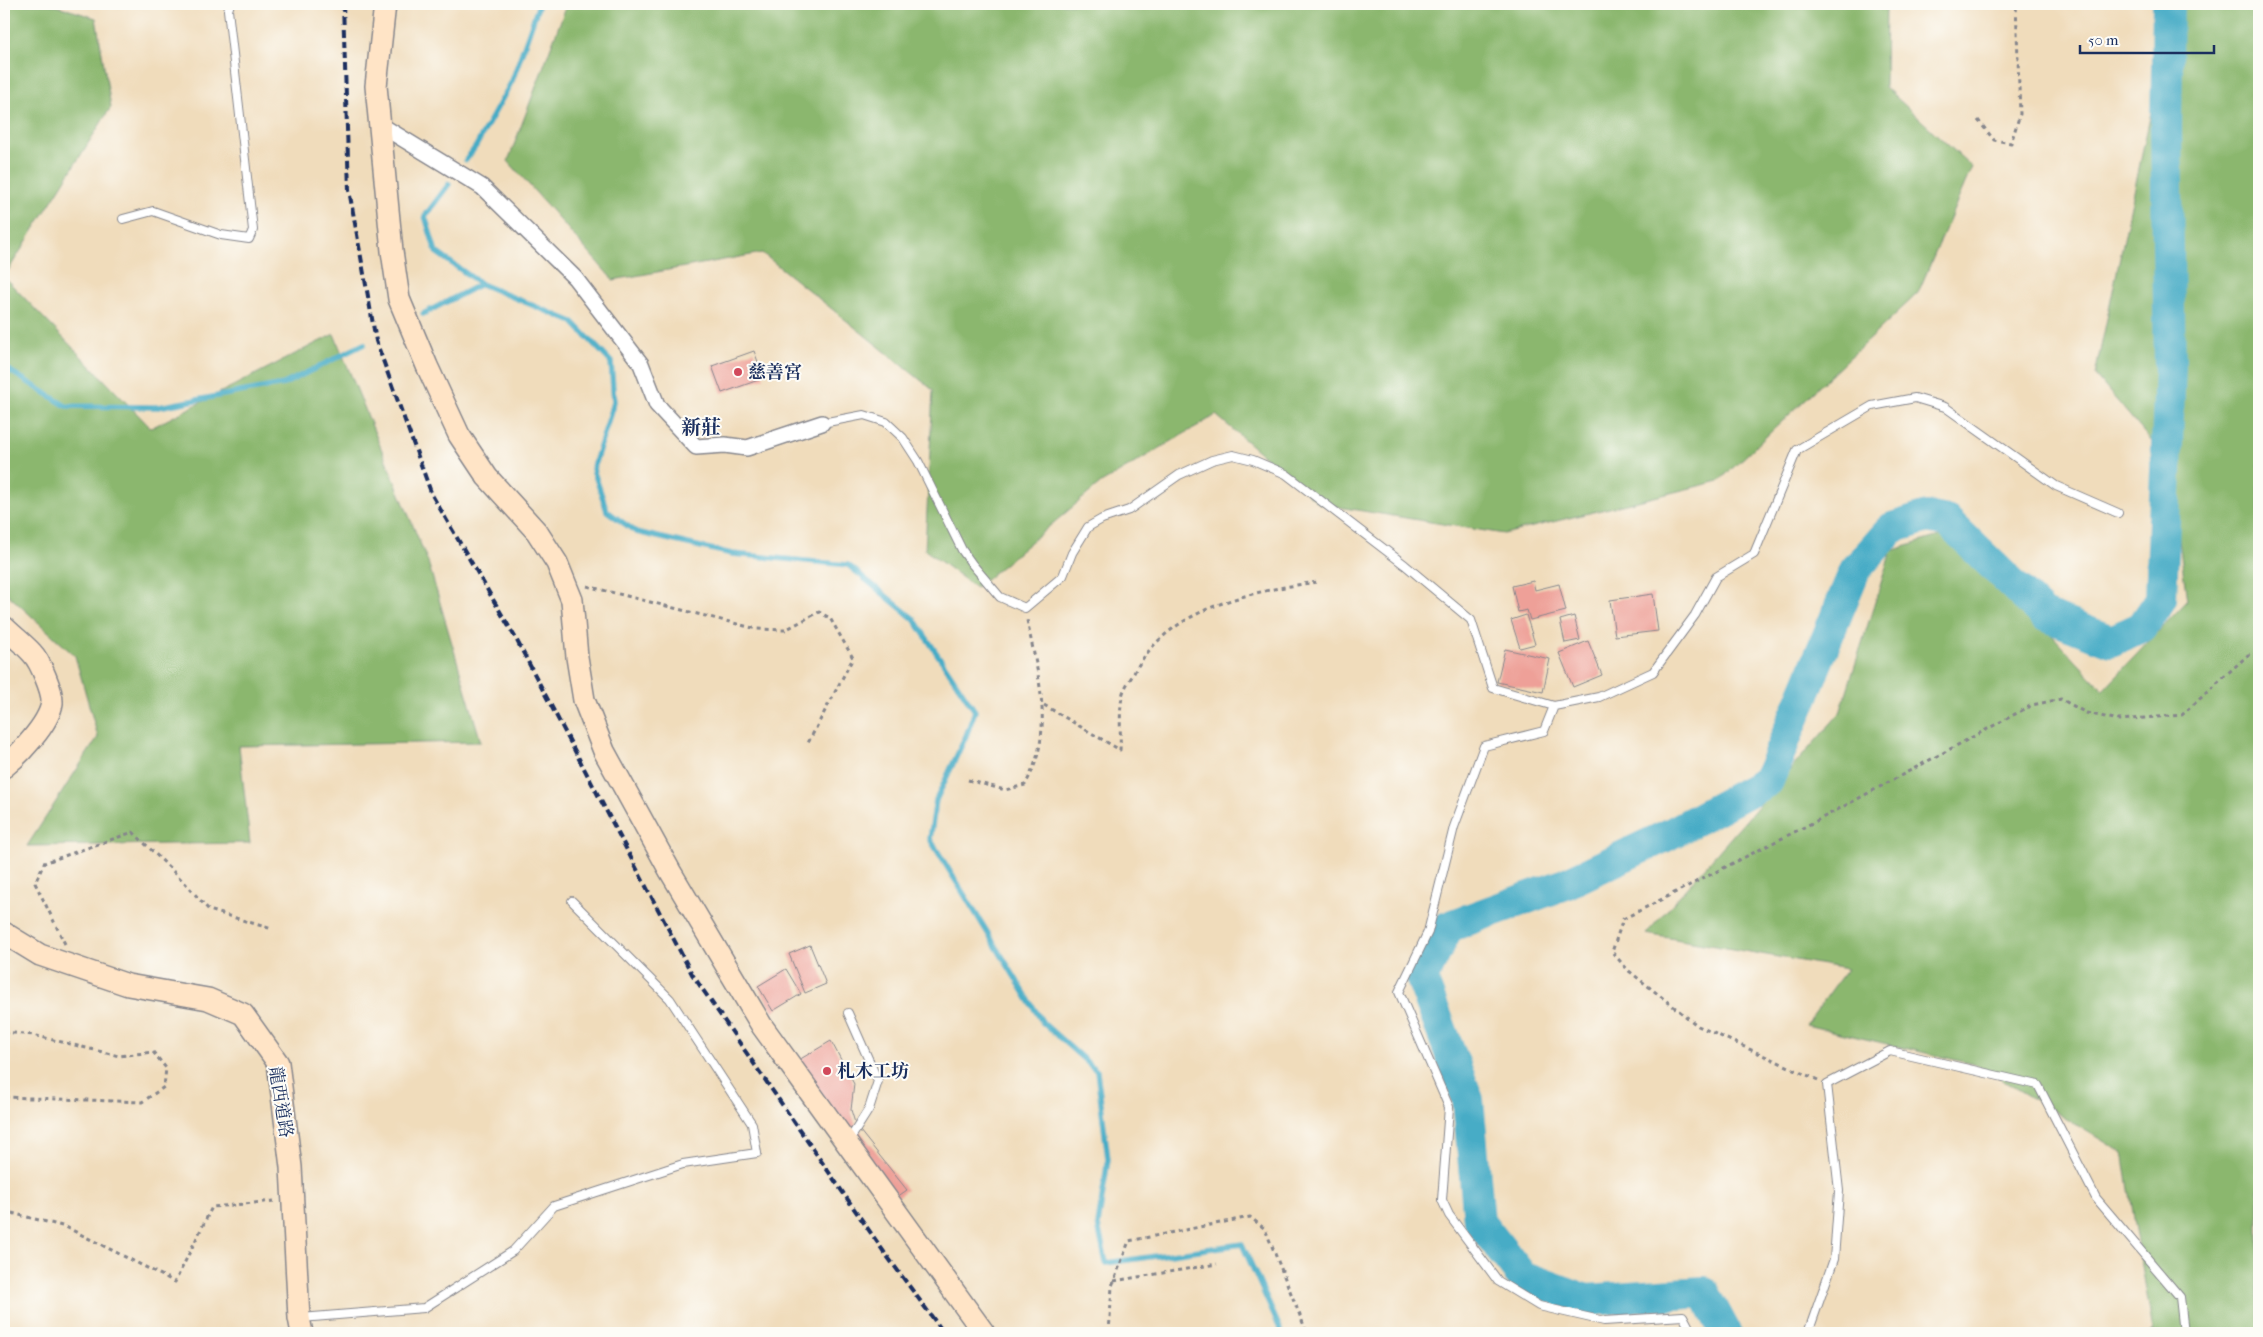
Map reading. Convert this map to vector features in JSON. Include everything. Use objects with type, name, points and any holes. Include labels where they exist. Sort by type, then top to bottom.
[{"type":"street","points":[[385,4],[376,86],[382,126],[392,251],[399,299],[459,435],[487,477],[537,532],[557,563],[572,600],[577,657],[584,700],[604,751],[670,871],[762,1026],[984,1333]]},
{"type":"street","points":[[382,126],[482,187],[575,278],[641,364],[656,405],[696,447],[725,445],[747,448],[822,423]]},
{"type":"street","points":[[4,627],[34,655],[46,679],[52,703],[43,724],[20,754],[4,767]]},
{"type":"street","name":"龍西道路","points":[[4,933],[40,955],[128,985],[208,999],[242,1014],[278,1063],[291,1167],[301,1326]]},
{"type":"lane","points":[[123,219],[153,210],[221,234],[249,239],[253,230],[228,10],[230,4]]},
{"type":"lane","points":[[822,423],[864,415],[886,422],[902,438],[918,461],[962,550],[972,564],[1000,597],[1025,608],[1064,576],[1072,553],[1088,527],[1102,519],[1128,510],[1179,475],[1212,460],[1233,455],[1253,460],[1286,474],[1405,565],[1471,620],[1493,688],[1554,706],[1599,697],[1654,672],[1695,615],[1716,577],[1754,554],[1797,450],[1872,406],[1915,398],[1945,407],[2056,486],[2118,513]]},
{"type":"lane","points":[[1554,706],[1544,731],[1484,746],[1454,827],[1428,932],[1399,992],[1449,1107],[1442,1200],[1449,1215],[1498,1281],[1539,1306],[1604,1321],[1683,1316],[1692,1333]]},
{"type":"lane","points":[[301,1326],[424,1308],[514,1251],[554,1206],[682,1164],[758,1153],[752,1124],[670,999],[572,902]]},
{"type":"lane","points":[[847,1144],[869,1109],[878,1080],[848,1013]]},
{"type":"lane","points":[[1808,1333],[1834,1259],[1839,1191],[1828,1084],[1890,1051],[2038,1085],[2096,1198],[2180,1297],[2184,1333]]},
{"type":"path","points":[[1978,120],[1994,140],[2011,143],[2020,114],[2016,4]]},
{"type":"path","points":[[564,580],[758,628],[785,630],[819,612],[830,618],[853,658],[808,743]]},
{"type":"path","points":[[1044,705],[1120,750],[1122,695],[1139,663],[1165,632],[1209,609],[1243,595],[1317,582]]},
{"type":"path","points":[[968,780],[1005,790],[1025,785],[1036,766],[1040,750],[1044,705],[1025,608]]},
{"type":"path","points":[[1828,1084],[1698,1026],[1629,971],[1612,952],[1623,919],[1822,818],[2032,705],[2062,699],[2086,713],[2119,720],[2182,715],[2248,655],[2259,654]]},
{"type":"path","points":[[76,967],[35,883],[44,863],[133,832],[185,882],[209,910],[272,929]]},
{"type":"path","points":[[4,1032],[33,1035],[119,1056],[153,1052],[166,1068],[164,1087],[142,1102],[4,1097]]},
{"type":"path","points":[[4,1211],[66,1227],[175,1282],[212,1207],[293,1200]]},
{"type":"path","points":[[1109,1333],[1114,1280],[1129,1241],[1250,1217],[1264,1229],[1307,1333]]},
{"type":"path","points":[[1114,1280],[1217,1264]]},
{"type":"green space","points":[[4,4],[50,4],[96,18],[111,107],[4,277]]},
{"type":"green space","points":[[567,4],[1886,4],[1885,87],[1972,167],[1918,293],[1719,481],[1504,534],[1320,504],[1216,415],[1101,483],[976,588],[925,550],[933,390],[762,253],[613,280],[508,161]]},
{"type":"green space","points":[[2174,4],[2259,4],[2259,1333],[2150,1333],[2153,1331],[2123,1153],[1977,1065],[1806,1025],[1847,969],[1646,934],[1840,713],[1891,551],[1955,531],[2103,690],[2187,601],[2169,462],[2095,375]]},
{"type":"green space","points":[[4,277],[151,428],[334,334],[428,562],[481,742],[239,746],[250,843],[27,846],[98,737],[75,656],[4,591]]},
{"type":"building","name":"慈善宮","points":[[754,351],[764,378],[722,393],[712,366]]},
{"type":"building","points":[[1533,581],[1535,590],[1559,584],[1566,611],[1530,620],[1527,610],[1518,612],[1512,586]]},
{"type":"building","points":[[1653,594],[1658,631],[1615,636],[1610,600]]},
{"type":"building","points":[[1526,615],[1535,644],[1520,648],[1511,620]]},
{"type":"building","points":[[1574,616],[1580,640],[1565,643],[1560,620]]},
{"type":"building","points":[[1588,641],[1602,675],[1573,687],[1559,653]]},
{"type":"building","points":[[1505,649],[1550,659],[1543,692],[1497,682]]},
{"type":"building","points":[[810,945],[826,984],[805,993],[789,954]]},
{"type":"building","points":[[786,969],[801,994],[773,1011],[758,986]]},
{"type":"building","points":[[831,1041],[854,1084],[851,1110],[856,1126],[907,1190],[894,1199],[797,1061]]},
{"type":"waterway","points":[[466,160],[476,146],[512,81],[539,4]]},
{"type":"waterway","points":[[1726,1333],[1704,1292],[1587,1300],[1522,1276],[1479,1221],[1468,1100],[1422,979],[1448,927],[1563,885],[1668,835],[1768,781],[1855,570],[1892,528],[1927,517],[1947,521],[2044,615],[2111,641],[2142,627],[2161,599],[2170,367],[2166,128],[2168,4]]},
{"type":"waterway","points":[[449,184],[425,216],[436,252],[481,284],[573,322],[611,362],[614,402],[593,469],[607,511],[636,532],[732,554],[848,565],[914,619],[975,711],[966,736],[936,800],[930,839],[1043,1023],[1097,1071],[1108,1159],[1098,1225],[1106,1263],[1242,1244],[1282,1333]]},
{"type":"waterway","points":[[423,314],[481,284]]},
{"type":"waterway","points":[[4,367],[66,406],[158,407],[284,384],[364,344]]},
{"type":"railway","points":[[343,4],[349,190],[376,341],[432,495],[515,637],[692,974],[884,1252],[944,1333]]},
{"type":"place","name":"慈善宮","points":[[738,372]]},
{"type":"place","name":"札木工坊","points":[[827,1071]]},
{"type":"district","name":"新莊","points":[[701,427]]}]
